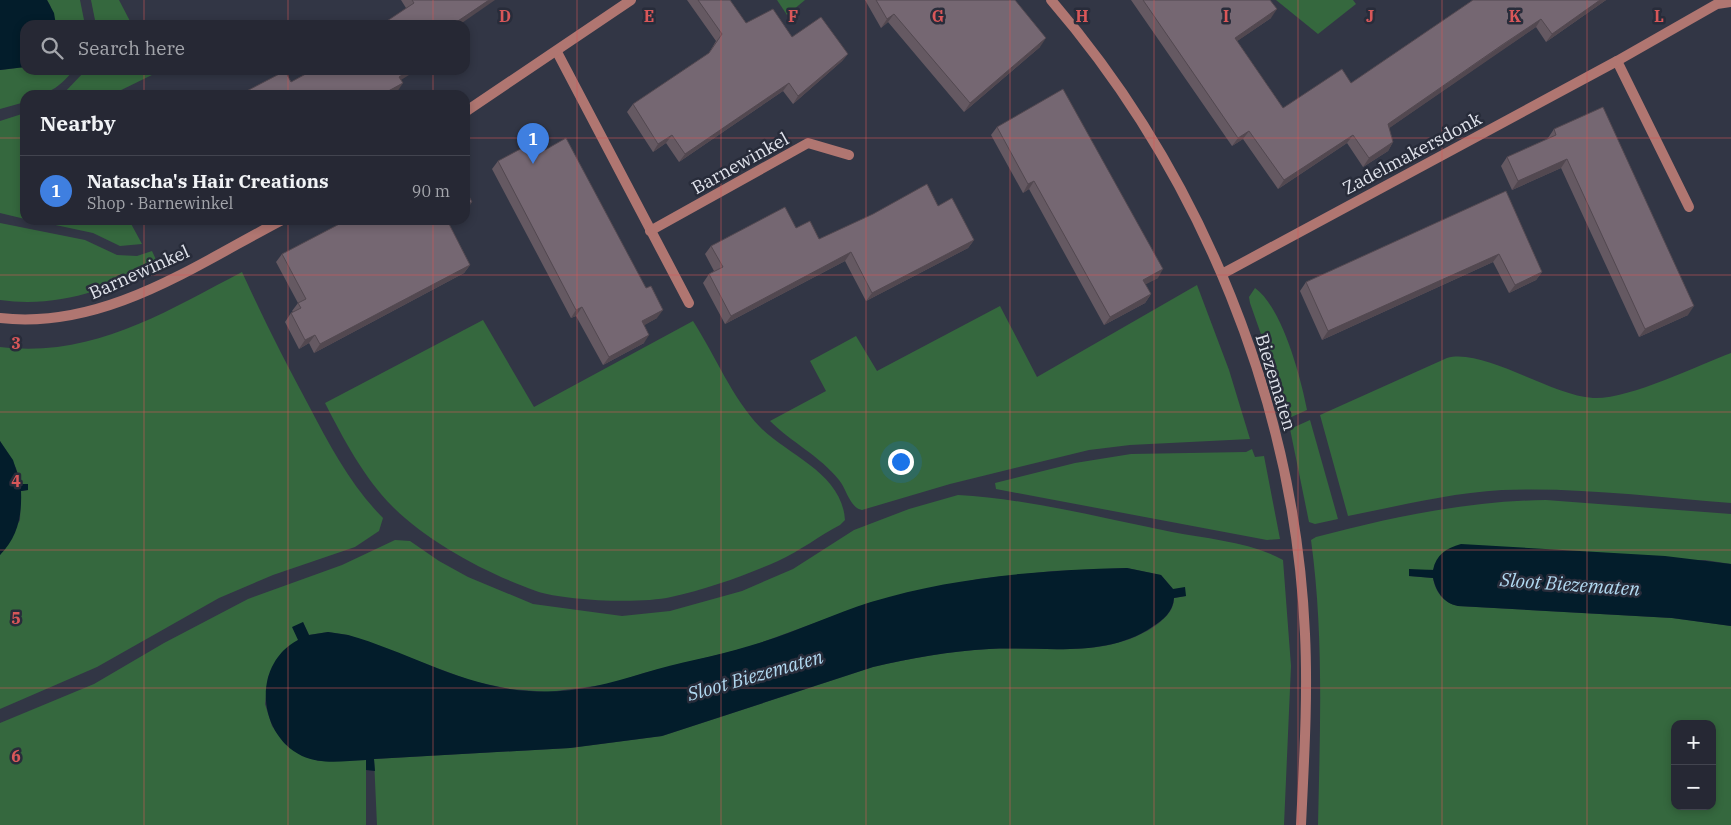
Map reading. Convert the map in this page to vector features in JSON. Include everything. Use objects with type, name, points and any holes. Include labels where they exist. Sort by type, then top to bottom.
[{"type":"street","points":[[470,109],[557,52],[619,4],[631,0]]},
{"type":"street","name":"Biezematen","points":[[1052,0],[1116,85],[1152,139],[1189,203],[1222,274],[1251,353],[1274,431],[1297,546],[1305,632],[1306,679],[1301,825]]},
{"type":"street","name":"Zadelmakersdonk","points":[[1222,274],[1618,61],[1717,4],[1731,2]]},
{"type":"street","points":[[557,52],[689,304]]},
{"type":"street","points":[[1618,61],[1689,206]]},
{"type":"street","name":"Barnewinkel","points":[[650,231],[808,143],[849,155]]},
{"type":"street","name":"Barnewinkel","points":[[0,318],[28,320],[62,318],[112,305],[177,276],[273,225]]},
{"type":"green space","points":[[47,0],[80,0],[84,20],[54,20]]},
{"type":"green space","points":[[91,0],[119,0],[129,20],[95,20]]},
{"type":"green space","points":[[777,0],[805,0],[787,15]]},
{"type":"green space","points":[[1276,0],[1353,0],[1356,4],[1318,34]]},
{"type":"green space","points":[[20,68],[20,75],[69,75],[51,90],[20,90],[20,103],[0,109],[0,70]]},
{"type":"green space","points":[[81,75],[152,75],[121,90],[67,90]]},
{"type":"green space","points":[[20,115],[20,218],[0,213],[0,121]]},
{"type":"green space","points":[[0,223],[85,240],[117,255],[137,256],[152,251],[158,264],[120,282],[82,295],[42,301],[0,300]]},
{"type":"green space","points":[[55,225],[132,225],[142,244],[120,246],[93,233]]},
{"type":"green space","points":[[242,272],[266,323],[333,451],[361,493],[383,518],[379,531],[355,547],[273,575],[219,598],[97,667],[0,709],[0,555],[20,520],[21,491],[28,490],[27,484],[21,484],[16,468],[0,441],[0,347],[34,349],[66,346],[97,339],[155,317]]},
{"type":"green space","points":[[1197,285],[1229,370],[1250,439],[1130,445],[1089,450],[950,484],[862,510],[854,506],[842,484],[831,471],[770,421],[826,391],[810,361],[856,336],[877,371],[1000,306],[1037,377]]},
{"type":"green space","points":[[1255,288],[1265,297],[1282,327],[1295,362],[1304,396],[1307,410],[1287,419],[1269,357],[1250,303],[1249,297]]},
{"type":"green space","points":[[483,320],[534,407],[693,321],[732,390],[750,416],[772,437],[812,467],[835,490],[842,504],[845,520],[794,553],[765,567],[685,594],[657,599],[622,601],[583,599],[549,594],[498,576],[460,556],[424,533],[383,496],[355,458],[325,403]]},
{"type":"green space","points":[[1731,353],[1731,503],[1588,491],[1531,489],[1502,490],[1444,497],[1348,516],[1320,415],[1447,358],[1462,357],[1498,365],[1557,389],[1593,398],[1624,394],[1643,388]]},
{"type":"green space","points":[[1310,420],[1338,519],[1315,524],[1309,522],[1290,429]]},
{"type":"green space","points":[[1252,449],[1255,457],[1264,456],[1280,539],[1267,540],[996,489],[995,483],[1075,463],[1131,454],[1246,452]]},
{"type":"green space","points":[[958,495],[1012,500],[1229,542],[1257,549],[1283,560],[1291,666],[1284,825],[377,825],[374,759],[570,748],[662,736],[873,667],[902,661],[974,650],[1077,649],[1099,647],[1120,642],[1140,635],[1159,623],[1171,609],[1174,598],[1186,596],[1173,589],[1161,575],[1127,568],[1053,571],[978,579],[872,602],[749,647],[644,673],[610,684],[548,692],[510,689],[472,681],[348,635],[328,632],[309,635],[303,622],[298,640],[282,652],[268,677],[265,704],[272,726],[285,744],[318,761],[366,760],[366,825],[0,825],[0,723],[94,684],[164,643],[248,599],[342,565],[395,540],[410,541],[439,561],[468,577],[533,604],[622,616],[670,611],[742,591],[793,569],[854,530],[909,509]]},
{"type":"green space","points":[[1546,500],[1731,514],[1731,564],[1705,560],[1426,570],[1409,576],[1433,578],[1441,596],[1448,602],[1458,606],[1672,618],[1731,626],[1731,825],[1318,825],[1319,647],[1318,611],[1311,540],[1316,537],[1401,517],[1487,503]]},
{"type":"water","points":[[0,0],[47,0],[54,13],[55,20],[20,20],[20,68],[0,70]]},
{"type":"water","points":[[0,441],[13,460],[21,484],[28,484],[28,490],[21,491],[21,509],[18,525],[11,541],[0,555]]},
{"type":"water","name":"Sloot Biezematen","points":[[1461,544],[1665,556],[1731,564],[1731,626],[1672,618],[1458,606],[1448,602],[1441,596],[1433,578],[1409,576],[1409,569],[1433,570],[1442,553]]},
{"type":"water","name":"Sloot Biezematen","points":[[1127,568],[1161,575],[1173,589],[1185,587],[1186,596],[1174,598],[1170,611],[1164,618],[1134,637],[1114,644],[1074,649],[974,650],[945,653],[873,667],[662,736],[570,748],[374,759],[375,771],[366,770],[366,760],[317,761],[302,756],[287,746],[276,732],[269,716],[266,699],[267,681],[273,665],[283,651],[298,640],[292,627],[303,622],[309,635],[328,632],[348,635],[481,683],[505,688],[544,692],[573,690],[601,685],[736,650],[780,636],[871,602],[933,586],[1030,573]]},
{"type":"building","points":[[412,0],[489,0],[459,20],[388,20],[414,3]]},
{"type":"building","points":[[698,0],[730,0],[746,23],[773,9],[792,37],[821,17],[848,54],[798,96],[789,83],[685,154],[672,135],[658,144],[633,104],[709,53],[722,34]]},
{"type":"building","points":[[876,0],[1015,0],[1046,38],[970,103],[894,14],[887,19]]},
{"type":"building","points":[[1143,0],[1270,0],[1277,9],[1235,38],[1283,108],[1342,69],[1351,83],[1473,0],[1600,0],[1552,34],[1541,19],[1502,45],[1388,124],[1393,142],[1369,158],[1353,135],[1284,180],[1249,131],[1238,138]]},
{"type":"building","points":[[277,75],[287,75],[291,82],[304,75],[402,75],[399,77],[403,83],[390,90],[249,90]]},
{"type":"building","points":[[1063,89],[1163,269],[1143,280],[1151,294],[1110,317],[1034,181],[1028,184],[997,127]]},
{"type":"building","points":[[1603,107],[1694,306],[1645,329],[1567,159],[1518,181],[1507,157],[1556,135],[1554,129]]},
{"type":"building","points":[[566,138],[646,288],[651,286],[663,310],[642,321],[649,335],[609,357],[582,307],[576,310],[498,161],[539,139],[545,150]]},
{"type":"building","points":[[927,184],[938,206],[952,198],[974,240],[872,293],[851,252],[731,316],[709,274],[723,267],[711,246],[785,207],[796,228],[810,221],[819,239],[873,214]]},
{"type":"building","points":[[1506,191],[1542,272],[1515,285],[1499,254],[1328,331],[1306,282]]},
{"type":"building","points":[[337,225],[450,225],[470,265],[320,344],[315,335],[305,340],[291,313],[301,308],[298,303],[306,299],[282,254]]},
{"type":"place","name":"Natascha's Hair Creations","points":[[533,164]]}]
